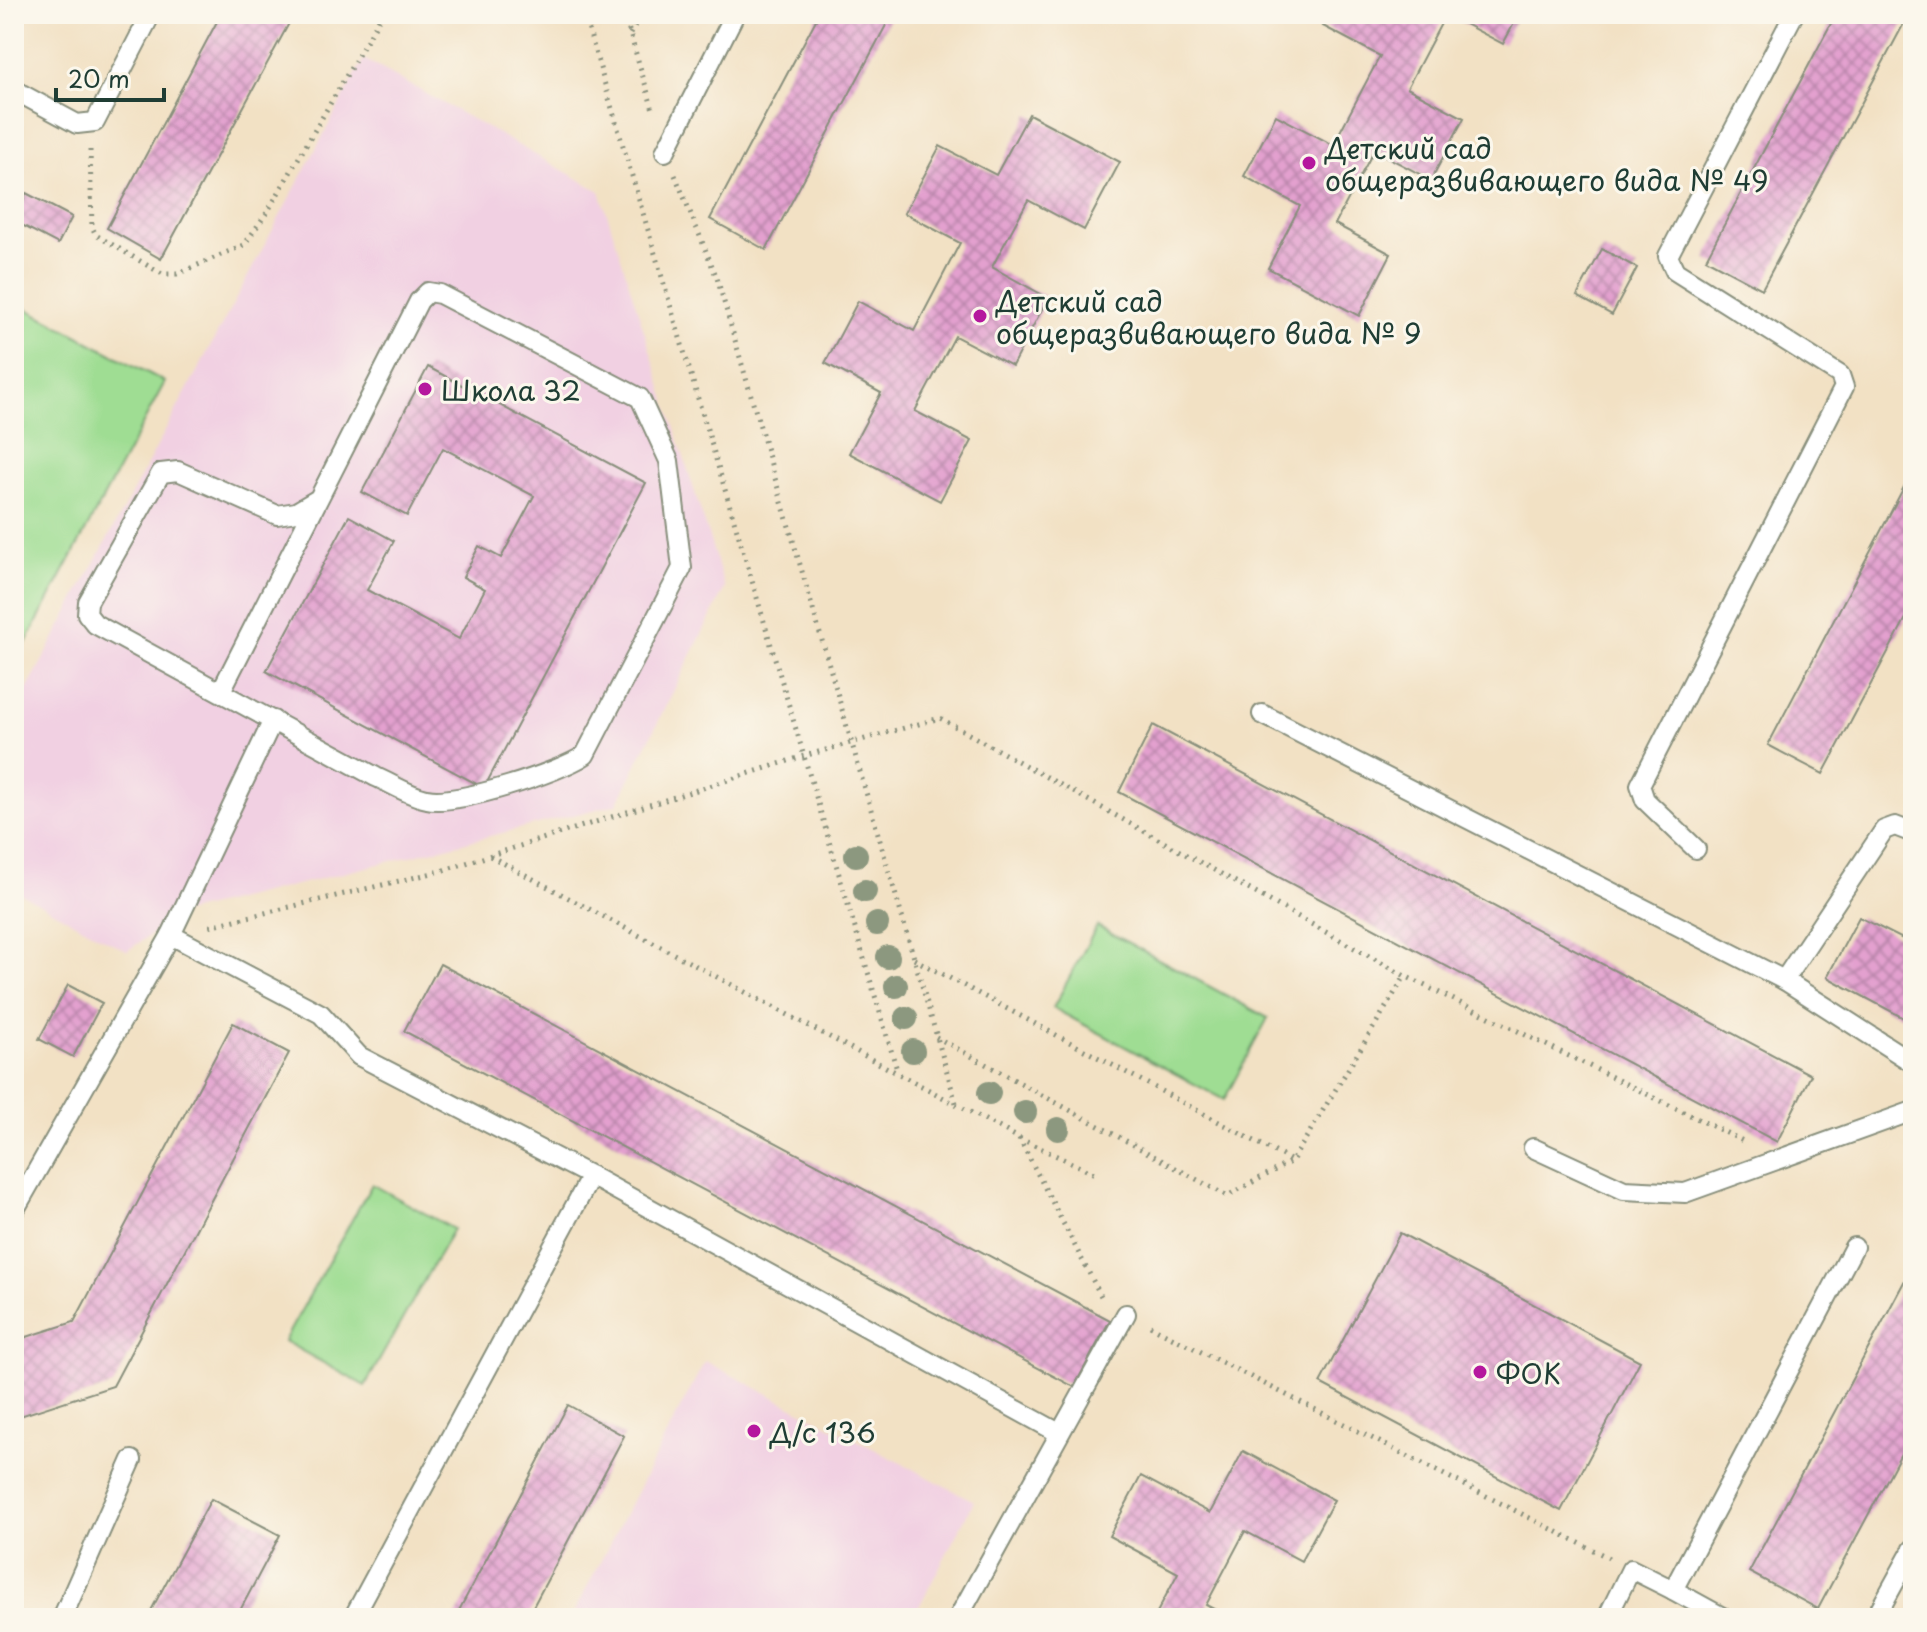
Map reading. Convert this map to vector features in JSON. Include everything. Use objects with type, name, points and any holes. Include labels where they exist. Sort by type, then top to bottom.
[{"type":"lane","points":[[14,90],[77,124],[89,125],[99,117],[151,14]]},
{"type":"lane","points":[[665,152],[735,14]]},
{"type":"lane","points":[[1696,849],[1645,800],[1640,785],[1844,387],[1843,380],[1834,371],[1675,271],[1668,256],[1794,14]]},
{"type":"lane","points":[[221,691],[419,301],[435,292],[640,398],[669,461],[682,568],[588,752],[578,759],[481,794],[442,801],[424,799],[95,624],[87,614],[88,602],[157,478],[166,470],[178,471],[277,515],[296,512],[318,499]]},
{"type":"lane","points":[[1262,714],[1784,980],[1913,1063]]},
{"type":"lane","points":[[14,1211],[171,935],[273,720]]},
{"type":"lane","points":[[1784,980],[1884,830],[1895,826],[1913,833]]},
{"type":"lane","points":[[171,935],[321,1014],[359,1056],[591,1176],[1059,1433]]},
{"type":"lane","points":[[1533,1148],[1624,1190],[1685,1193],[1913,1111]]},
{"type":"lane","points":[[353,1618],[591,1176]]},
{"type":"lane","points":[[1673,1590],[1854,1247]]},
{"type":"lane","points":[[958,1618],[1126,1314]]},
{"type":"lane","points":[[62,1618],[132,1460]]},
{"type":"lane","points":[[1875,1618],[1913,1549]]},
{"type":"lane","points":[[1607,1618],[1631,1569],[1724,1618]]},
{"type":"path","points":[[89,125],[92,227],[96,235],[162,274],[177,274],[244,245],[254,233],[382,14]]},
{"type":"path","points":[[584,14],[897,1070]]},
{"type":"path","points":[[630,34],[641,14]]},
{"type":"path","points":[[717,278],[956,1103]]},
{"type":"path","points":[[171,935],[441,871],[804,756],[940,718],[1405,976],[1778,1158]]},
{"type":"path","points":[[490,856],[897,1070],[1019,1138],[1097,1175]]},
{"type":"path","points":[[913,959],[1292,1161]]},
{"type":"path","points":[[936,1037],[1227,1196],[1292,1161],[1405,976]]},
{"type":"path","points":[[1019,1138],[1099,1297],[1126,1314],[1631,1569]]},
{"type":"shaded area","name":"Школа 32","points":[[364,59],[600,191],[725,588],[617,804],[180,914],[127,951],[14,890],[14,714]]},
{"type":"shaded area","name":"Д/с 136","points":[[705,1361],[974,1501],[913,1618],[571,1618]]},
{"type":"green space","points":[[14,302],[165,382],[14,665]]},
{"type":"green space","points":[[1097,926],[1268,1018],[1224,1100],[1053,1008]]},
{"type":"green space","points":[[372,1184],[453,1229],[365,1386],[284,1341]]},
{"type":"building","points":[[221,14],[294,14],[161,259],[107,228]]},
{"type":"building","points":[[819,14],[892,14],[766,250],[710,219]]},
{"type":"building","name":"Детский сад общеразвивающего вида № 49","points":[[1330,14],[1446,14],[1407,88],[1464,118],[1431,180],[1374,150],[1335,224],[1391,254],[1359,316],[1268,268],[1300,206],[1244,176],[1276,115],[1333,145],[1380,56],[1323,26]]},
{"type":"building","points":[[1446,14],[1519,14],[1503,44]]},
{"type":"building","points":[[1836,14],[1909,14],[1762,289],[1706,259]]},
{"type":"building","name":"Детский сад общеразвивающего вида № 9","points":[[1029,114],[1120,162],[1084,230],[1028,200],[992,267],[1048,298],[1012,366],[955,336],[915,411],[972,441],[940,501],[849,453],[881,393],[825,363],[858,301],[914,331],[960,243],[904,213],[940,146],[996,175]]},
{"type":"building","points":[[26,193],[72,217],[58,244],[14,221]]},
{"type":"building","points":[[1602,249],[1637,268],[1612,315],[1577,296]]},
{"type":"building","points":[[428,367],[646,483],[484,788],[266,671],[349,516],[394,541],[367,590],[459,639],[485,589],[463,577],[479,546],[501,558],[534,496],[443,448],[407,516],[362,492]]},
{"type":"building","points":[[1913,470],[1913,605],[1823,774],[1768,745]]},
{"type":"building","points":[[1153,725],[1811,1075],[1777,1142],[1119,792]]},
{"type":"building","points":[[1859,917],[1913,944],[1913,1023],[1827,977]]},
{"type":"building","points":[[440,964],[1110,1320],[1074,1387],[404,1031]]},
{"type":"building","points":[[68,985],[102,1003],[73,1057],[39,1039]]},
{"type":"building","points":[[233,1023],[289,1053],[113,1386],[14,1418],[14,1341],[74,1322]]},
{"type":"building","name":"ФОК","points":[[1400,1233],[1640,1361],[1561,1511],[1320,1383]]},
{"type":"building","points":[[1913,1265],[1913,1431],[1818,1609],[1749,1572]]},
{"type":"building","points":[[568,1405],[624,1436],[527,1618],[455,1618]]},
{"type":"building","points":[[1243,1451],[1334,1500],[1301,1561],[1245,1531],[1206,1605],[1231,1618],[1154,1618],[1178,1573],[1109,1536],[1141,1476],[1210,1513]]},
{"type":"building","points":[[211,1499],[280,1535],[236,1618],[147,1618]]},
{"type":"place","name":"Детский сад общеразвивающего вида № 49","points":[[1309,163]]},
{"type":"place","name":"Детский сад общеразвивающего вида № 9","points":[[980,316]]},
{"type":"place","name":"Школа 32","points":[[425,389]]},
{"type":"place","name":"ФОК","points":[[1480,1372]]},
{"type":"place","name":"Д/с 136","points":[[754,1431]]}]
